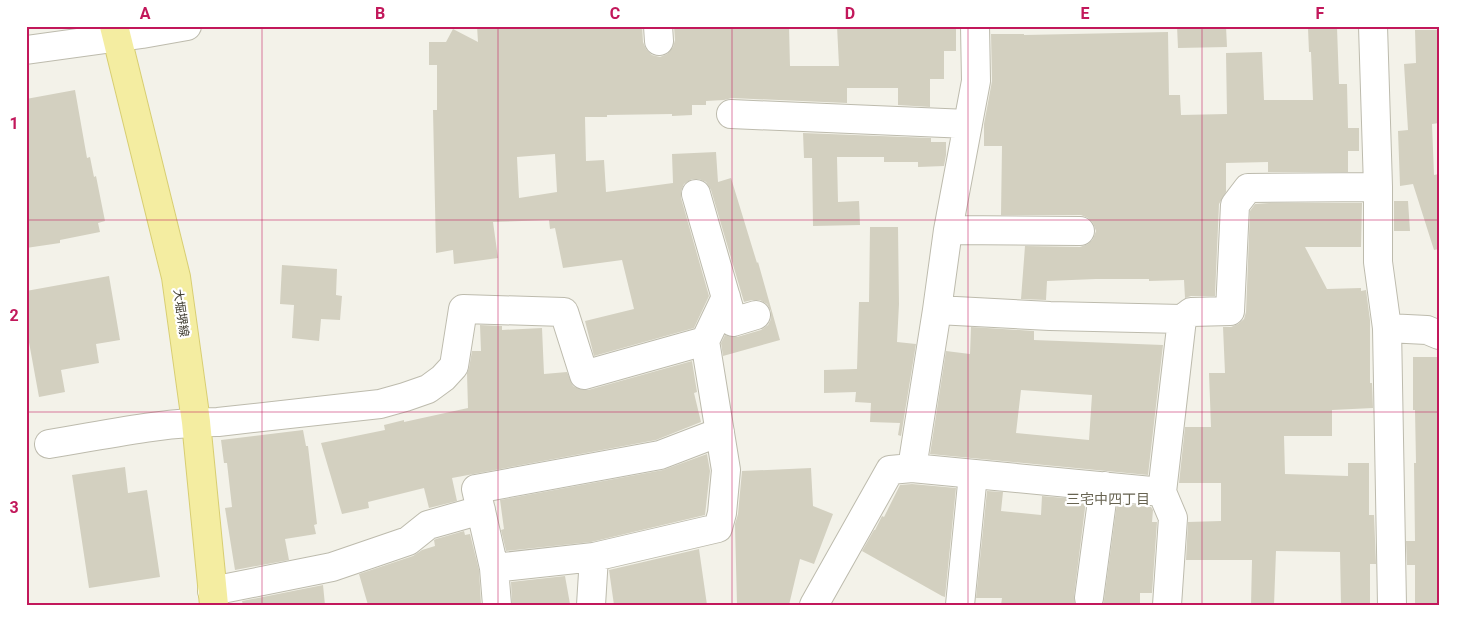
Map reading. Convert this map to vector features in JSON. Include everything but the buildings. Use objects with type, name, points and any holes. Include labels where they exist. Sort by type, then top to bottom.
[{"type":"main road","name":"大堀堺線","points":[[116,32],[176,277],[196,422],[213,598]]},
{"type":"street","points":[[26,50],[116,32],[142,34],[187,26]]},
{"type":"street","points":[[912,468],[948,230],[976,81],[975,26]]},
{"type":"street","points":[[1373,26],[1378,187],[1378,262],[1387,328],[1392,605]]},
{"type":"street","points":[[731,114],[968,124]]},
{"type":"street","points":[[937,310],[1050,316],[1182,319],[1191,312],[1230,311],[1235,204],[1248,188],[1378,187]]},
{"type":"street","points":[[696,194],[733,322],[756,315]]},
{"type":"street","points":[[948,230],[1080,231]]},
{"type":"street","points":[[494,568],[594,557],[718,528],[722,513],[726,470],[705,341],[726,296]]},
{"type":"street","points":[[49,444],[158,425],[218,422],[380,404],[405,397],[428,389],[443,378],[454,366],[463,310],[564,312],[584,375],[705,341]]},
{"type":"street","points":[[1167,605],[1173,518],[1162,492],[1182,319]]},
{"type":"street","points":[[1387,328],[1435,332]]},
{"type":"street","points":[[497,605],[494,568],[476,488],[660,455],[720,432]]},
{"type":"street","points":[[814,605],[890,470],[912,468],[1162,492]]},
{"type":"street","points":[[960,605],[973,474]]},
{"type":"street","points":[[1088,598],[1104,486]]},
{"type":"street","points":[[213,598],[332,567],[408,541],[428,525],[481,510]]},
{"type":"street","points":[[591,605],[594,557]]},
{"type":"district","name":"三宅中四丁目","points":[[1108,499]]}]
